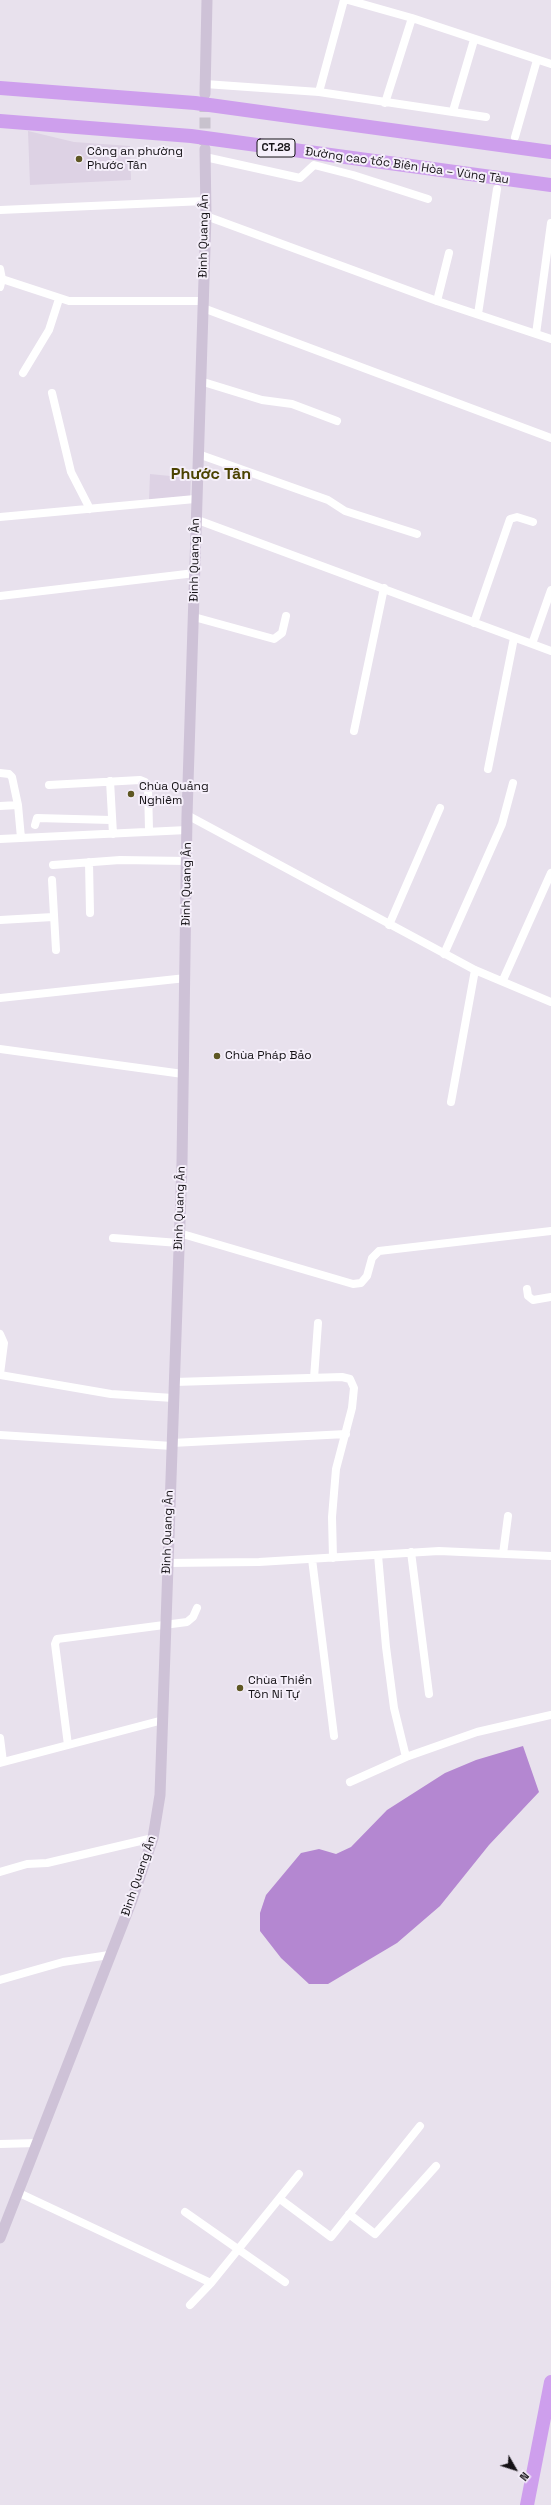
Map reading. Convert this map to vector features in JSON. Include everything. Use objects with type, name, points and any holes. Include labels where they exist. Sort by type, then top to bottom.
[{"type":"highway","points":[[0,88],[195,103],[551,152]]},
{"type":"highway","name":"Đường cao tốc Biên Hòa – Vũng Tàu","points":[[0,121],[191,136],[551,185]]},
{"type":"highway","points":[[527,2505],[551,2382]]},
{"type":"street","points":[[207,0],[205,89],[319,92],[486,117]]},
{"type":"street","points":[[319,92],[344,0]]},
{"type":"street","points":[[348,0],[412,18],[474,40],[551,64]]},
{"type":"street","points":[[385,103],[412,18]]},
{"type":"street","points":[[453,111],[474,40]]},
{"type":"street","points":[[515,137],[537,60]]},
{"type":"street","points":[[205,153],[300,178],[314,165],[353,175],[428,199]]},
{"type":"street","name":"Đinh Quang Ân","points":[[0,2238],[132,1900],[153,1838],[160,1795],[179,1238],[186,978],[187,830],[195,573],[195,499],[198,454],[206,216],[205,153]]},
{"type":"street","points":[[478,314],[497,189]]},
{"type":"street","points":[[0,210],[205,201]]},
{"type":"street","points":[[206,216],[437,301],[551,340]]},
{"type":"street","points":[[536,334],[551,223]]},
{"type":"street","points":[[437,301],[448,253]]},
{"type":"street","points":[[0,269],[1,283],[59,299],[85,302],[203,305],[551,438]]},
{"type":"street","points":[[23,373],[49,330],[59,299]]},
{"type":"street","points":[[200,381],[262,400],[292,404],[337,421]]},
{"type":"street","points":[[52,394],[71,472],[90,509]]},
{"type":"street","points":[[198,454],[328,500],[345,511],[417,534]]},
{"type":"street","points":[[0,517],[195,499]]},
{"type":"street","points":[[474,623],[510,519],[517,517],[533,522]]},
{"type":"street","points":[[195,519],[551,651]]},
{"type":"street","points":[[0,596],[195,573]]},
{"type":"street","points":[[354,731],[384,588]]},
{"type":"street","points":[[532,644],[551,590]]},
{"type":"street","points":[[194,617],[274,639],[282,633],[286,616]]},
{"type":"street","points":[[488,769],[514,638]]},
{"type":"street","points":[[0,773],[9,774],[12,777],[18,805],[21,838]]},
{"type":"street","points":[[110,781],[111,820],[113,834]]},
{"type":"street","points":[[49,784],[110,781],[145,782],[148,786],[150,830]]},
{"type":"street","points":[[444,954],[502,824],[513,783]]},
{"type":"street","points":[[0,806],[18,805]]},
{"type":"street","points":[[389,925],[440,808]]},
{"type":"street","points":[[188,815],[474,970],[503,980],[551,1002]]},
{"type":"street","points":[[35,825],[37,818],[111,820]]},
{"type":"street","points":[[0,839],[113,834],[150,830],[187,830]]},
{"type":"street","points":[[53,865],[89,862],[187,860]]},
{"type":"street","points":[[89,862],[90,913]]},
{"type":"street","points":[[503,980],[551,873]]},
{"type":"street","points":[[52,880],[56,950]]},
{"type":"street","points":[[0,920],[53,917]]},
{"type":"street","points":[[451,1102],[474,970]]},
{"type":"street","points":[[0,998],[186,978]]},
{"type":"street","points":[[0,1049],[183,1074]]},
{"type":"street","points":[[113,1238],[179,1238],[353,1284],[361,1282],[367,1276],[372,1258],[379,1251],[551,1231]]},
{"type":"street","points":[[527,1289],[528,1296],[533,1300],[551,1297]]},
{"type":"street","points":[[314,1378],[318,1323]]},
{"type":"street","points":[[0,1334],[4,1343],[0,1374],[111,1394],[173,1398]]},
{"type":"street","points":[[174,1382],[314,1378],[350,1379],[354,1388],[346,1434],[336,1469],[332,1517],[333,1558]]},
{"type":"street","points":[[0,1435],[172,1445],[346,1434]]},
{"type":"street","points":[[503,1554],[508,1516]]},
{"type":"street","points":[[167,1563],[312,1559],[411,1552],[551,1556]]},
{"type":"street","points":[[411,1552],[429,1694]]},
{"type":"street","points":[[378,1555],[393,1701],[406,1757]]},
{"type":"street","points":[[312,1559],[334,1736]]},
{"type":"street","points":[[68,1745],[55,1644],[57,1639],[189,1621],[197,1608]]},
{"type":"street","points":[[350,1782],[406,1757],[477,1732],[551,1715]]},
{"type":"street","points":[[0,1738],[1,1763],[163,1720]]},
{"type":"street","points":[[0,1872],[27,1864],[47,1863],[153,1838]]},
{"type":"street","points":[[0,1980],[63,1962],[109,1956]]},
{"type":"street","points":[[280,2199],[330,2237],[420,2126]]},
{"type":"street","points":[[0,2144],[36,2143]]},
{"type":"street","points":[[349,2214],[375,2234],[436,2166]]},
{"type":"street","points":[[190,2305],[210,2284],[280,2199],[298,2174]]},
{"type":"street","points":[[17,2192],[210,2284]]},
{"type":"street","points":[[185,2212],[285,2282]]},
{"type":"shaded area","name":"Công an phường Phước Tân","points":[[28,131],[74,142],[130,146],[131,180],[30,185]]},
{"type":"shaded area","points":[[150,474],[191,478],[190,496],[149,500]]},
{"type":"shaded area","points":[[523,1746],[539,1792],[489,1845],[440,1906],[397,1943],[328,1984],[309,1984],[281,1958],[260,1931],[260,1913],[266,1895],[301,1853],[319,1849],[336,1854],[351,1847],[387,1810],[445,1773],[476,1760]]},
{"type":"tunnel","points":[[205,97],[205,145]]},
{"type":"place","name":"Công an phường Phước Tân","points":[[79,159]]},
{"type":"place","name":"Chùa Quảng Nghiêm","points":[[131,794]]},
{"type":"place","name":"Chùa Pháp Bảo","points":[[217,1056]]},
{"type":"place","name":"Chùa Thiền Tôn Ni Tự","points":[[240,1688]]},
{"type":"district","name":"Phước Tân","points":[[211,475]]}]
